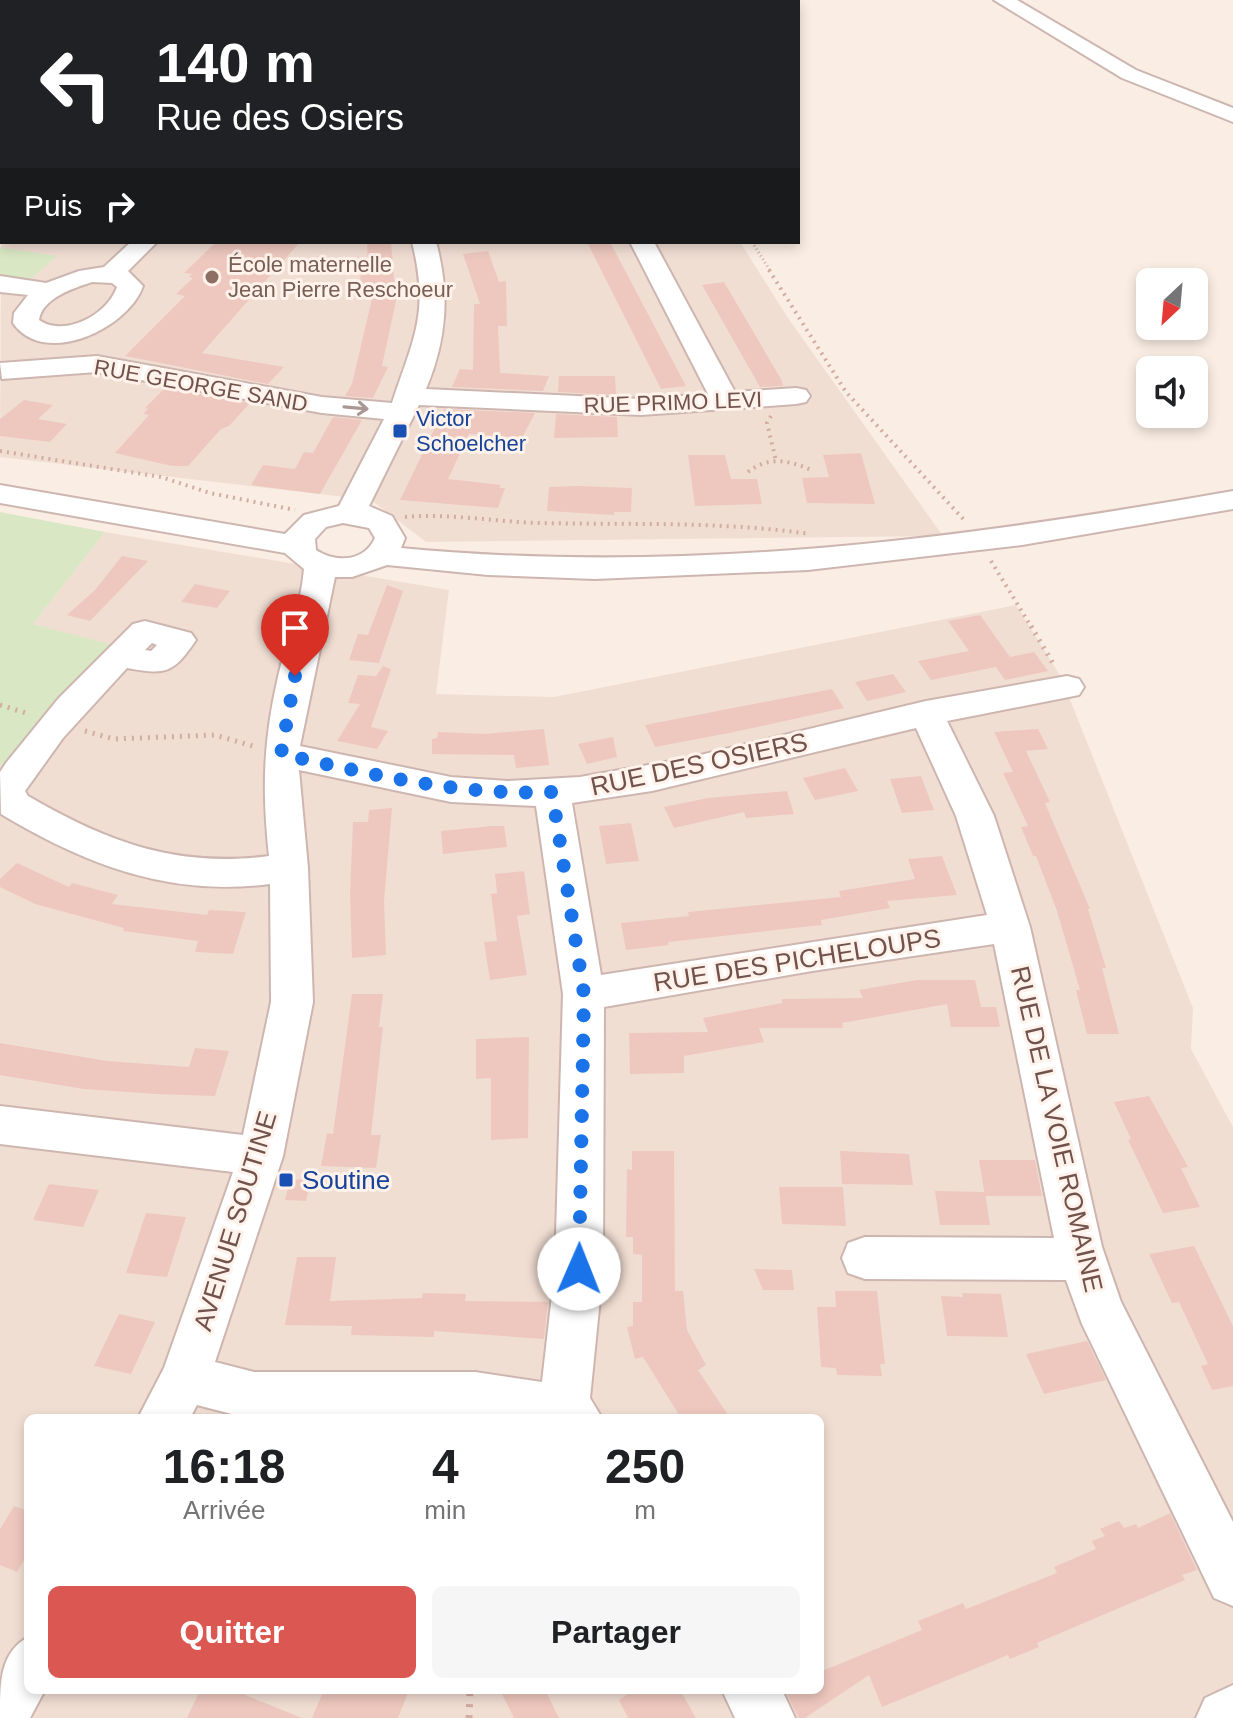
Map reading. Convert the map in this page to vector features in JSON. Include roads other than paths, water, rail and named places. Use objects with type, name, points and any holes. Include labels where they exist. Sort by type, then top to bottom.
[{"type":"street","points":[[1003,0],[1129,74],[1233,116]]},
{"type":"street","points":[[111,274],[143,244]]},
{"type":"street","points":[[357,514],[354,506],[425,356],[433,308],[432,264],[425,244]]},
{"type":"street","points":[[643,244],[726,402]]},
{"type":"street","points":[[111,274],[127,281],[130,291],[102,320],[76,333],[45,334],[30,328],[25,317],[50,291],[73,278],[111,274]]},
{"type":"street","points":[[4,288],[50,291]]},
{"type":"street","points":[[1,372],[45,334]]},
{"type":"street","name":"RUE GEORGE SAND","points":[[1,372],[97,364],[322,405],[404,404]]},
{"type":"street","name":"RUE PRIMO LEVI","points":[[404,404],[612,407],[796,396]]},
{"type":"street","points":[[0,494],[312,568],[372,560],[582,568],[810,563],[971,529],[1233,500]]},
{"type":"street","points":[[312,568],[299,537],[315,521],[357,514],[381,522],[388,529],[388,547],[372,560]]},
{"type":"street","name":"AVENUE SOUTINE","points":[[174,1398],[261,1156],[292,1002],[289,868],[280,793],[281,754],[312,568]]},
{"type":"street","points":[[120,656],[19,767],[7,791],[14,805],[130,858],[185,873],[231,875],[289,868]]},
{"type":"street","name":"RUE DES OSIERS","points":[[281,754],[422,785],[506,794],[552,792],[691,769],[926,713],[1067,687]]},
{"type":"street","name":"RUE DE LA VOIE ROMAINE","points":[[926,713],[975,816],[1010,927],[1083,1259],[1099,1308],[1233,1579]]},
{"type":"street","points":[[174,1398],[475,1396],[571,1414],[579,1269],[584,994],[552,792]]},
{"type":"street","name":"RUE DES PICHELOUPS","points":[[584,994],[812,955],[1010,927]]},
{"type":"street","points":[[0,1125],[261,1156]]},
{"type":"street","points":[[865,1258],[1083,1259]]},
{"type":"street","points":[[752,1694],[766,1718]]},
{"type":"street","points":[[1225,1718],[1233,1713]]},
{"type":"place","name":"École maternelle Jean Pierre Reschoeur","points":[[212,277]]},
{"type":"place","name":"Victor Schoelcher","points":[[400,431]]},
{"type":"place","name":"Soutine","points":[[286,1180]]}]
